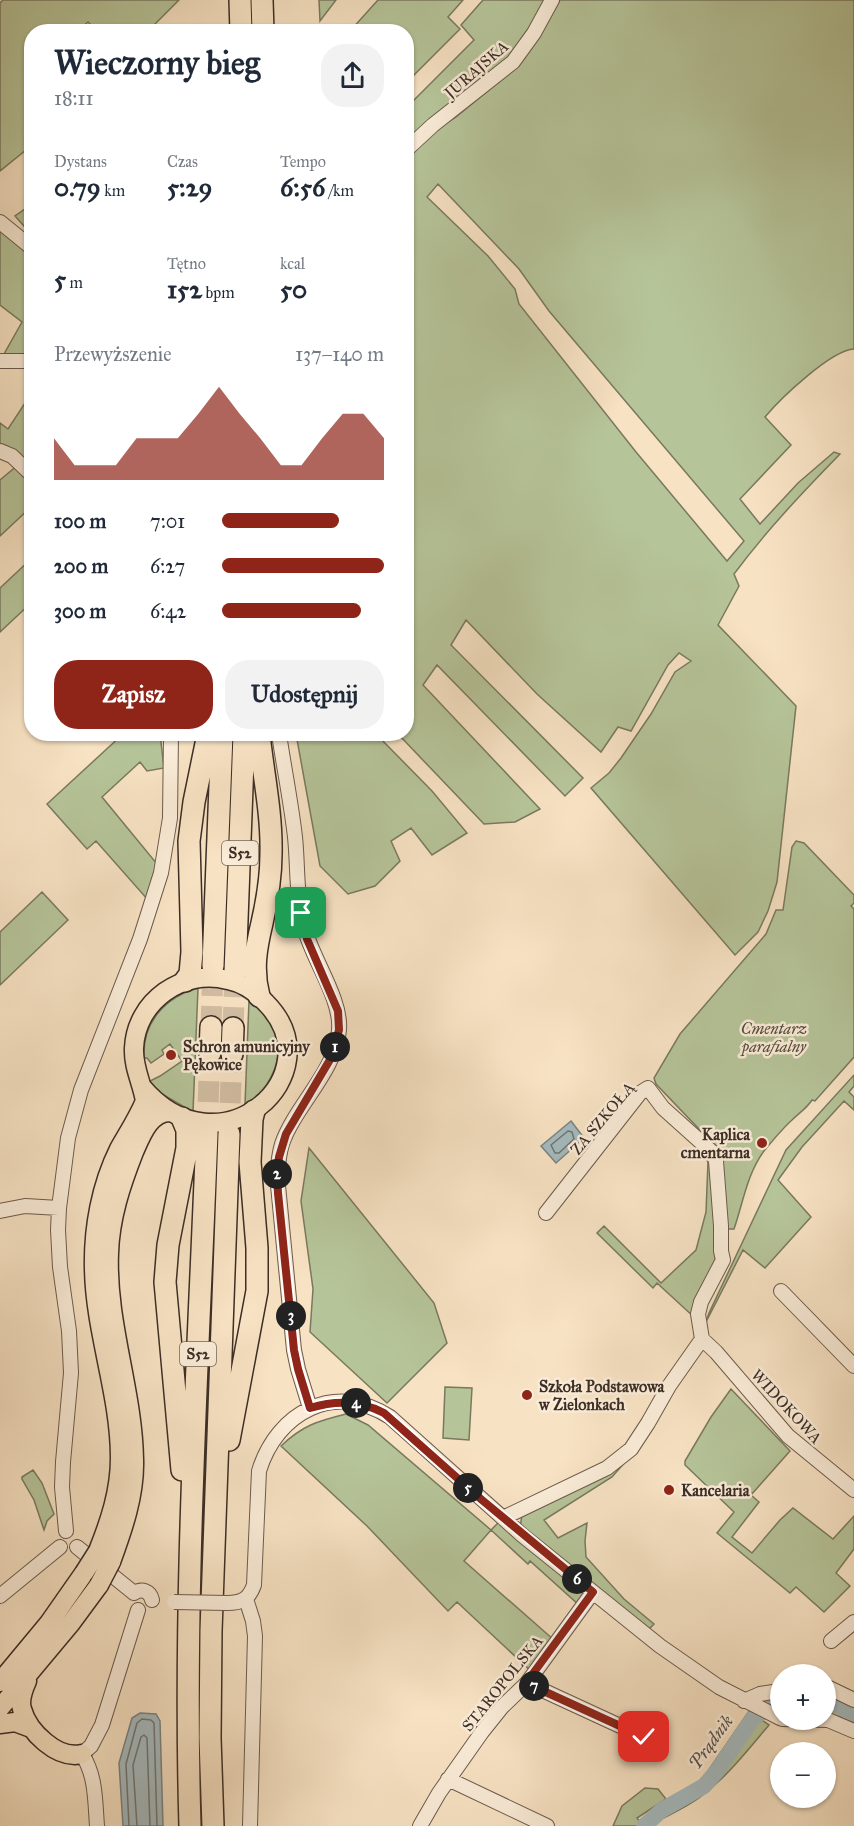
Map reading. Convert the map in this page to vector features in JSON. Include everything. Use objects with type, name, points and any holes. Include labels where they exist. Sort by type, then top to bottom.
[{"type":"highway","points":[[240,0],[241,24]]},
{"type":"highway","points":[[262,0],[263,24]]},
{"type":"highway","points":[[186,981],[190,974],[192,952],[189,841],[194,802],[207,741]]},
{"type":"highway","name":"S52","points":[[213,966],[222,741]]},
{"type":"highway","name":"S52","points":[[235,973],[244,741]]},
{"type":"highway","points":[[259,996],[255,981],[256,948],[271,855],[271,832],[260,741]]},
{"type":"highway","points":[[210,1053],[211,1027]]},
{"type":"highway","points":[[232,1054],[233,1028]]},
{"type":"highway","points":[[214,1520],[257,1292],[258,1248],[250,1162],[254,1111]]},
{"type":"highway","points":[[176,1115],[186,1130],[187,1148],[168,1245],[165,1282],[178,1408],[190,1576]]},
{"type":"highway","name":"S52","points":[[190,1826],[188,1739],[190,1576],[207,1133]]},
{"type":"highway","name":"S52","points":[[213,1826],[210,1738],[214,1520],[229,1134]]},
{"type":"main road","points":[[0,1682],[63,1605],[84,1573],[104,1556],[126,1518],[132,1490],[134,1460],[131,1416],[110,1288],[110,1233],[117,1199],[140,1137],[155,1117],[163,1112],[196,1122],[217,1124],[237,1119],[254,1111],[269,1097],[286,1063],[288,1050],[278,1018],[259,996],[247,987],[227,979],[199,978],[171,987],[154,1001],[138,1026],[134,1059],[145,1101],[111,1168],[103,1192],[94,1268],[120,1460],[113,1509],[104,1556],[99,1585],[71,1623],[0,1708]]},
{"type":"main road","points":[[142,1087],[156,1101],[176,1115]]},
{"type":"main road","points":[[0,1667],[30,1645]]},
{"type":"main road","points":[[31,1671],[21,1700],[22,1708],[32,1728],[50,1746],[68,1754],[82,1754]]},
{"type":"main road","points":[[0,1724],[15,1722],[32,1728]]},
{"type":"street","name":"JURAJSKA","points":[[414,143],[513,62],[534,33],[552,0]]},
{"type":"street","points":[[0,222],[24,242]]},
{"type":"street","points":[[0,361],[24,361]]},
{"type":"street","points":[[0,450],[12,456],[24,468]]},
{"type":"street","points":[[66,1531],[62,1487],[71,1373],[69,1331],[60,1267],[59,1208],[68,1138],[81,1090],[140,939],[161,873],[170,818],[171,741]]},
{"type":"street","points":[[280,741],[295,836],[302,920],[307,939],[334,1000],[339,1020],[334,1050],[286,1134],[279,1157],[277,1175],[294,1350],[310,1408]]},
{"type":"street","name":"ZA SZKOŁĄ","points":[[546,1213],[640,1093],[648,1088],[663,1107],[712,1152],[716,1161],[723,1260],[701,1302],[698,1314],[702,1340]]},
{"type":"street","points":[[0,1211],[25,1206],[59,1208]]},
{"type":"street","points":[[781,1291],[854,1366]]},
{"type":"street","points":[[503,1518],[607,1468],[631,1449],[669,1386],[702,1340]]},
{"type":"street","name":"WIDOKOWA","points":[[702,1340],[716,1352],[788,1436],[854,1490]]},
{"type":"street","points":[[152,1600],[227,1603],[246,1599],[254,1585],[257,1484],[263,1455],[286,1423],[310,1408],[333,1402],[352,1403],[373,1407],[384,1413],[503,1518],[660,1646],[711,1681],[770,1713]]},
{"type":"street","points":[[60,1547],[59,1537],[66,1531],[73,1532],[77,1537],[77,1547]]},
{"type":"street","points":[[60,1547],[69,1551],[77,1547]]},
{"type":"street","points":[[0,1596],[60,1547]]},
{"type":"street","points":[[77,1547],[134,1593]]},
{"type":"street","points":[[138,1610],[131,1603],[134,1593],[139,1590],[145,1591],[152,1600]]},
{"type":"street","name":"STAROPOLSKA","points":[[420,1826],[448,1779],[493,1718],[526,1683],[593,1592]]},
{"type":"street","points":[[246,1599],[254,1621],[255,1636],[250,1826]]},
{"type":"street","points":[[138,1610],[147,1609],[152,1600]]},
{"type":"street","points":[[97,1826],[93,1780],[89,1765],[82,1754],[91,1746],[102,1725],[138,1610]]},
{"type":"street","points":[[831,1641],[854,1622]]},
{"type":"street","points":[[526,1683],[644,1737]]},
{"type":"street","points":[[836,1691],[854,1700]]},
{"type":"street","points":[[747,1702],[760,1694],[770,1692]]},
{"type":"street","points":[[836,1723],[854,1731]]},
{"type":"street","points":[[448,1779],[547,1826]]},
{"type":"green space","points":[[3,0],[179,0],[155,24],[90,24],[88,22],[86,24],[24,24],[24,152],[0,171],[0,3]]},
{"type":"green space","points":[[319,0],[336,0],[320,21]]},
{"type":"green space","points":[[378,0],[463,0],[448,17],[460,29],[414,75],[414,24],[356,24]]},
{"type":"green space","points":[[483,0],[547,0],[517,48],[496,70],[414,134],[414,100],[474,40],[461,25]]},
{"type":"green space","points":[[560,0],[854,0],[854,349],[844,351],[820,366],[765,417],[791,445],[740,499],[760,524],[798,483],[834,452],[840,454],[785,512],[734,574],[739,586],[718,625],[796,706],[777,882],[768,911],[758,932],[735,955],[591,788],[609,773],[621,758],[651,714],[675,672],[691,661],[679,653],[668,665],[631,731],[618,727],[601,752],[537,694],[466,620],[451,645],[583,778],[565,796],[437,665],[423,685],[540,809],[515,822],[484,824],[405,741],[414,741],[414,149],[425,137],[456,117],[511,72],[540,35]],"holes":[[[438,184],[519,269],[549,311],[744,541],[727,561],[636,452],[519,304],[515,289],[488,256],[427,197]]]},
{"type":"green space","points":[[24,210],[24,226],[15,216]]},
{"type":"green space","points":[[0,227],[24,247],[24,354],[4,354],[22,322],[0,305]]},
{"type":"green space","points":[[24,405],[24,466],[0,447],[0,423],[8,429]]},
{"type":"green space","points":[[18,465],[24,471],[24,514],[0,536],[0,480]]},
{"type":"green space","points":[[24,566],[24,610],[0,632],[0,588]]},
{"type":"green space","points":[[115,741],[161,741],[164,768],[147,771],[140,762],[102,797],[162,870],[148,900],[96,841],[87,849],[47,804]]},
{"type":"green space","points":[[297,741],[383,741],[432,791],[467,833],[432,855],[411,828],[391,841],[400,861],[375,886],[348,894],[320,866]]},
{"type":"green space","name":"Cmentarz parafialny","points":[[796,841],[804,843],[854,895],[854,903],[851,906],[854,909],[854,1057],[815,1101],[812,1100],[764,1151],[749,1179],[734,1229],[725,1229],[723,1167],[718,1149],[656,1084],[654,1078],[680,1034],[766,934],[776,910],[783,910],[792,847]]},
{"type":"green space","points":[[42,892],[68,920],[0,985],[0,932]]},
{"type":"green space","points":[[198,988],[193,1112],[155,1090],[150,1081],[182,1061],[170,1044],[162,1050],[164,1054],[151,1063],[144,1058],[144,1045],[158,1013],[175,998]]},
{"type":"green space","points":[[249,1000],[273,1023],[278,1047],[274,1070],[269,1080],[263,1090],[245,1105]]},
{"type":"green space","points":[[854,1075],[854,1086],[849,1092],[854,1097],[854,1110],[844,1101],[802,1147],[778,1180],[811,1217],[765,1268],[743,1250],[706,1322],[786,1150]]},
{"type":"green space","points":[[693,1140],[709,1152],[718,1226],[715,1264],[695,1318],[657,1283],[653,1288],[597,1233],[604,1226],[661,1283],[696,1250],[706,1212],[708,1162]]},
{"type":"green space","points":[[309,1148],[434,1303],[447,1343],[387,1403],[310,1332],[313,1289],[301,1201]]},
{"type":"green space","points":[[445,1387],[472,1388],[469,1440],[443,1438]]},
{"type":"green space","points":[[731,1389],[790,1451],[751,1495],[759,1502],[732,1537],[752,1553],[793,1508],[833,1539],[854,1516],[854,1549],[836,1573],[850,1586],[824,1612],[796,1587],[790,1593],[717,1533],[734,1512],[685,1465],[685,1461],[711,1417]]},
{"type":"green space","points":[[346,1414],[368,1425],[491,1530],[464,1561],[554,1640],[532,1672],[457,1602],[448,1611],[367,1526],[281,1446],[296,1433],[311,1425]]},
{"type":"green space","points":[[627,1460],[612,1477],[544,1520],[558,1538],[587,1523],[586,1557],[624,1599],[654,1624],[648,1630],[520,1529],[522,1514]]},
{"type":"green space","points":[[33,1470],[42,1483],[54,1514],[47,1521],[44,1530],[34,1500],[22,1479]]},
{"type":"green space","points":[[499,1522],[585,1593],[579,1605],[530,1561],[528,1564],[491,1530]]},
{"type":"green space","points":[[836,1698],[854,1707],[854,1725],[836,1716]]},
{"type":"green space","points":[[749,1711],[769,1725],[736,1764],[709,1790],[688,1805],[654,1823],[655,1826],[613,1826],[622,1806],[645,1788],[658,1789],[666,1799],[637,1818],[641,1823],[654,1812],[697,1787]]},
{"type":"water","points":[[571,1121],[584,1138],[556,1163],[541,1146]]},
{"type":"water","points":[[140,1713],[156,1714],[160,1721],[163,1826],[123,1826],[119,1763],[132,1718]]},
{"type":"waterway","name":"Prądnik","points":[[836,1704],[854,1715]]},
{"type":"waterway","name":"Prądnik","points":[[644,1826],[662,1810],[704,1786],[753,1718],[770,1707]]},
{"type":"tunnel","points":[[211,1027],[213,966]]},
{"type":"tunnel","points":[[233,1028],[235,973]]},
{"type":"tunnel","points":[[207,1133],[210,1053]]},
{"type":"tunnel","points":[[229,1134],[232,1054]]},
{"type":"place","name":"Schron amunicyjny Pękowice","points":[[171,1055]]},
{"type":"place","name":"Kaplica cmentarna","points":[[762,1143]]},
{"type":"place","name":"Szkoła Podstawowa w Zielonkach","points":[[527,1395]]},
{"type":"place","name":"Kancelaria","points":[[669,1490]]},
{"type":"route","points":[[301,913],[307,939],[334,1000],[339,1020],[338,1040],[331,1058],[282,1143],[277,1175],[294,1350],[302,1386],[310,1408],[333,1402],[352,1403],[373,1407],[384,1413],[522,1535],[593,1592],[526,1683],[644,1737]]}]
